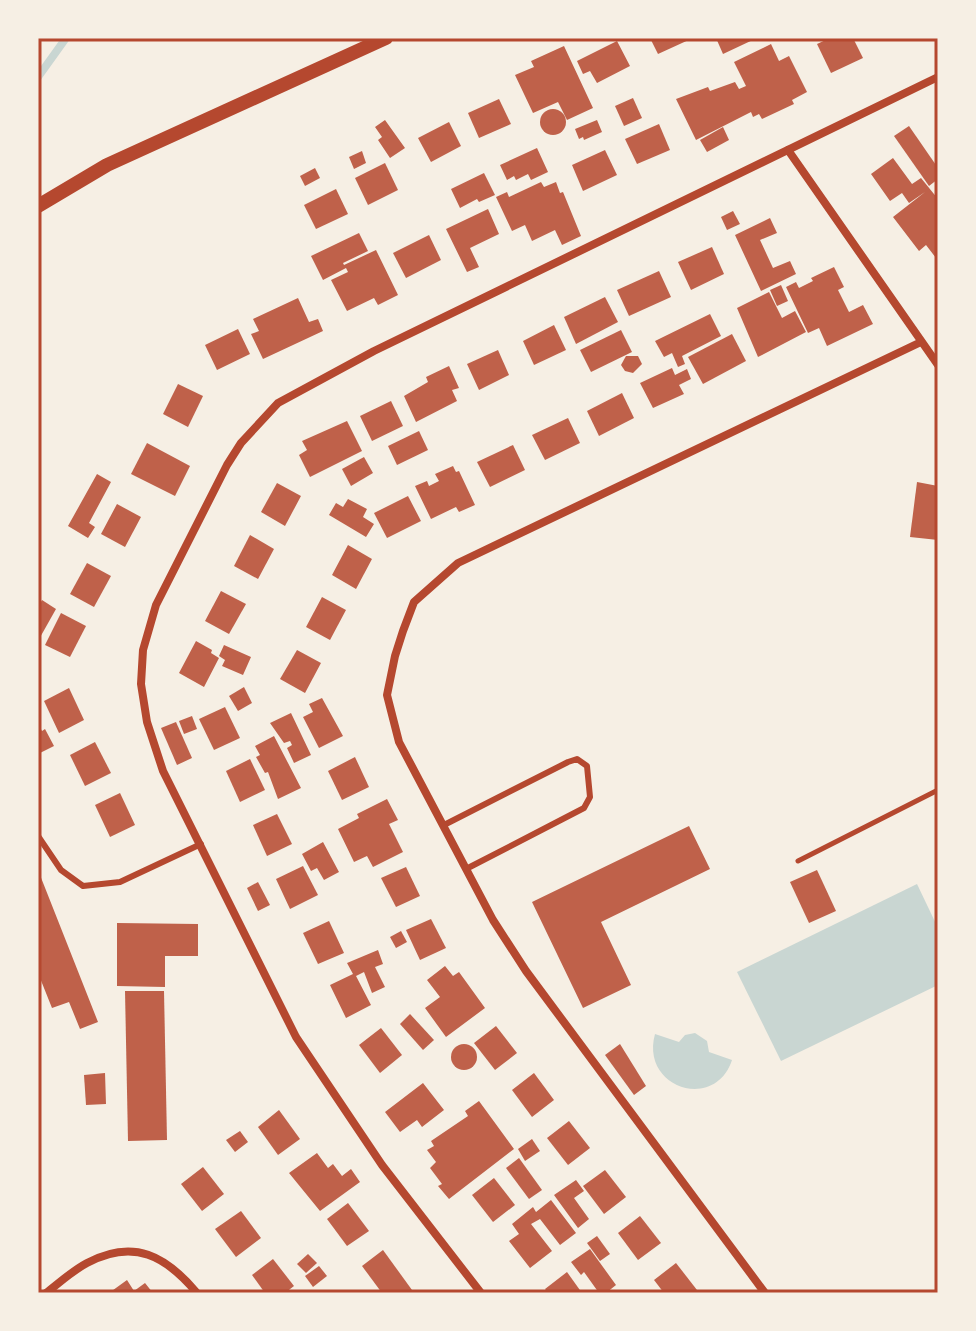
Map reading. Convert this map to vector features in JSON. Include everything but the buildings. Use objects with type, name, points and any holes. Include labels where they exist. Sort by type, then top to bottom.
[{"type":"street","points":[[38,206],[107,165],[386,38]]},
{"type":"street","points":[[481,1293],[382,1165],[296,1037],[163,771],[147,722],[141,684],[143,650],[156,605],[211,493],[241,443],[278,403],[374,351],[938,77]]},
{"type":"street","points":[[788,150],[938,365]]},
{"type":"street","points":[[765,1293],[526,971],[493,920],[399,742],[387,695],[395,656],[414,602],[458,563],[921,342]]},
{"type":"street","points":[[46,1293],[87,1263],[113,1254],[133,1252],[166,1261],[197,1293]]},
{"type":"lane","points":[[444,825],[568,762],[577,759],[587,766],[590,797],[584,808],[466,869]]},
{"type":"lane","points":[[38,836],[61,870],[83,886],[120,882],[201,844]]},
{"type":"path","points":[[798,861],[938,790]]},
{"type":"shaded area","points":[[917,884],[938,928],[938,985],[781,1061],[737,972]]},
{"type":"shaded area","points":[[695,1033],[707,1041],[709,1052],[732,1060],[723,1076],[711,1085],[696,1089],[668,1080],[658,1068],[653,1053],[655,1034],[679,1042],[685,1035]]},
{"type":"waterway","points":[[38,77],[66,38]]}]
